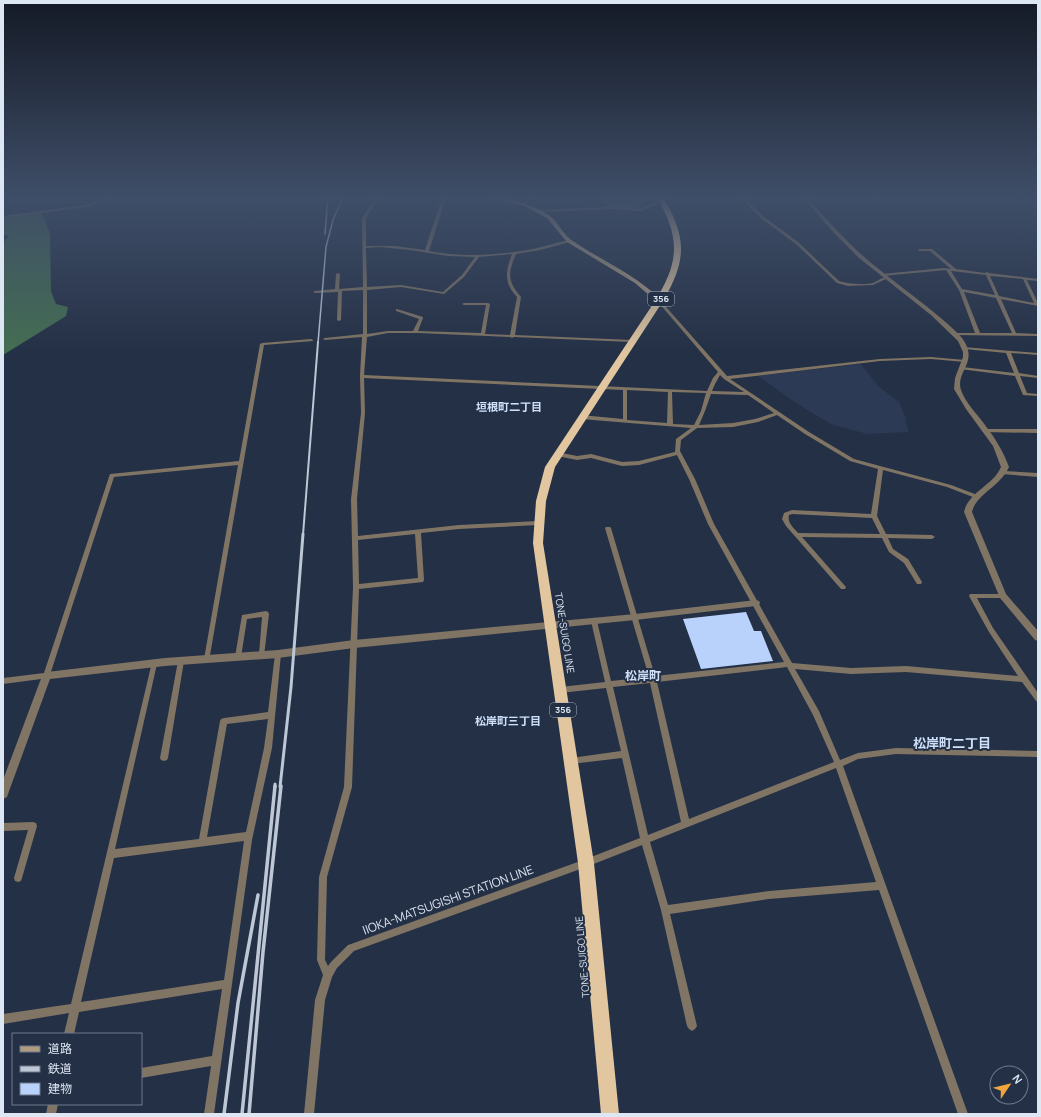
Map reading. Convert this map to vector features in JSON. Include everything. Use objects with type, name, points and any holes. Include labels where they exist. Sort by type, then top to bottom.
[{"type":"highway","name":"TONE-SUIGO LINE","points":[[610,1114],[586,863],[538,543],[538,523],[544,484],[556,454],[580,416],[659,301],[674,275],[680,249]]},
{"type":"main road","points":[[582,249],[637,282],[659,301]]},
{"type":"street","points":[[328,975],[321,960],[323,877],[348,787],[356,587],[354,499],[363,414],[362,376],[365,335],[365,249]]},
{"type":"street","points":[[414,249],[447,255],[514,254],[533,249]]},
{"type":"street","points":[[803,249],[838,282],[848,285],[873,284],[884,276],[948,270],[987,273],[1038,280]]},
{"type":"street","points":[[854,249],[884,276],[911,295],[954,334],[965,348],[967,356],[956,382],[957,389],[1003,458],[1005,467],[1004,473],[970,505],[968,512],[1003,596],[1038,637]]},
{"type":"street","points":[[920,250],[931,250],[955,270]]},
{"type":"street","points":[[512,337],[519,297],[510,288],[508,272],[514,254]]},
{"type":"street","points":[[315,292],[402,286],[422,288],[444,293],[462,276],[478,255]]},
{"type":"street","points":[[948,270],[961,290],[978,334]]},
{"type":"street","points":[[987,273],[1014,334]]},
{"type":"street","points":[[338,274],[339,320]]},
{"type":"street","points":[[1024,278],[1037,306]]},
{"type":"street","points":[[961,290],[1037,306]]},
{"type":"street","points":[[659,301],[723,375],[777,413],[852,460],[880,469],[949,486],[978,497]]},
{"type":"street","points":[[464,304],[488,304],[483,335]]},
{"type":"street","points":[[397,310],[421,318],[415,332]]},
{"type":"street","points":[[325,339],[388,332],[415,332],[632,341]]},
{"type":"street","points":[[954,334],[1038,335]]},
{"type":"street","points":[[207,659],[240,463],[262,344],[310,340]]},
{"type":"street","points":[[965,348],[1038,354]]},
{"type":"street","points":[[1008,352],[1025,394],[1038,395]]},
{"type":"street","points":[[963,1114],[838,763],[816,713],[711,524],[692,479],[678,453],[678,440],[696,426],[709,393],[723,375],[880,360],[931,358],[965,361]]},
{"type":"street","points":[[962,368],[1038,377]]},
{"type":"street","points":[[362,376],[750,394]]},
{"type":"street","points":[[625,389],[625,420]]},
{"type":"street","points":[[670,391],[670,424]]},
{"type":"street","points":[[580,416],[696,426],[757,421],[777,413]]},
{"type":"street","points":[[985,431],[1038,431]]},
{"type":"street","points":[[556,454],[577,458],[591,456],[622,464],[639,463],[678,453]]},
{"type":"street","points":[[3,794],[47,676],[112,475],[240,463]]},
{"type":"street","points":[[880,469],[874,516],[891,550],[906,561],[919,582]]},
{"type":"street","points":[[1004,473],[1038,475]]},
{"type":"street","points":[[843,587],[797,535],[785,519],[789,512],[874,516]]},
{"type":"street","points":[[355,538],[538,523]]},
{"type":"street","points":[[608,528],[653,680],[686,824]]},
{"type":"street","points":[[356,587],[421,580],[418,532]]},
{"type":"street","points":[[797,535],[932,537]]},
{"type":"street","points":[[1003,596],[972,596],[991,630],[1038,699]]},
{"type":"street","points":[[3,681],[181,661],[278,654],[354,644],[635,617],[756,603]]},
{"type":"street","points":[[238,657],[244,617],[266,614],[262,654]]},
{"type":"street","points":[[594,621],[607,685],[645,840],[665,910],[692,1026]]},
{"type":"street","points":[[209,1114],[249,836],[268,748],[278,654]]},
{"type":"street","points":[[164,758],[181,661]]},
{"type":"street","points":[[69,1033],[154,664]]},
{"type":"street","points":[[560,690],[790,665],[851,671],[906,669],[1025,679]]},
{"type":"street","points":[[202,842],[224,721],[271,715]]},
{"type":"street","name":"IIOKA-MATSUGISHI STATION LINE","points":[[309,1114],[320,1000],[328,975],[334,965],[352,948],[586,863],[858,756],[896,751],[1038,754]]},
{"type":"street","points":[[571,761],[625,754]]},
{"type":"street","points":[[3,827],[33,826],[18,878]]},
{"type":"street","points":[[111,854],[249,836]]},
{"type":"street","points":[[665,910],[769,896],[881,886]]},
{"type":"street","points":[[3,1019],[227,984]]},
{"type":"street","points":[[142,1073],[216,1060]]},
{"type":"shaded area","points":[[861,364],[878,386],[899,402],[906,419],[905,421],[909,432],[867,434],[831,424],[796,403],[758,376]]},
{"type":"green space","points":[[3,249],[50,249],[51,291],[56,304],[68,307],[66,316],[3,355]]},
{"type":"building","points":[[746,612],[754,631],[761,631],[773,661],[701,669],[683,619]]},
{"type":"railway","points":[[318,343],[326,249]]},
{"type":"railway","points":[[303,535],[318,342]]},
{"type":"railway","points":[[280,787],[291,687],[303,534]]},
{"type":"railway","points":[[242,1114],[275,786]]},
{"type":"railway","points":[[249,1114],[263,952],[281,786]]},
{"type":"railway","points":[[224,1114],[238,1003],[258,895]]},
{"type":"district","name":"垣根町二丁目","points":[[509,407]]},
{"type":"district","name":"松岸町","points":[[643,676]]},
{"type":"district","name":"松岸町三丁目","points":[[508,721]]},
{"type":"district","name":"松岸町二丁目","points":[[952,743]]}]
